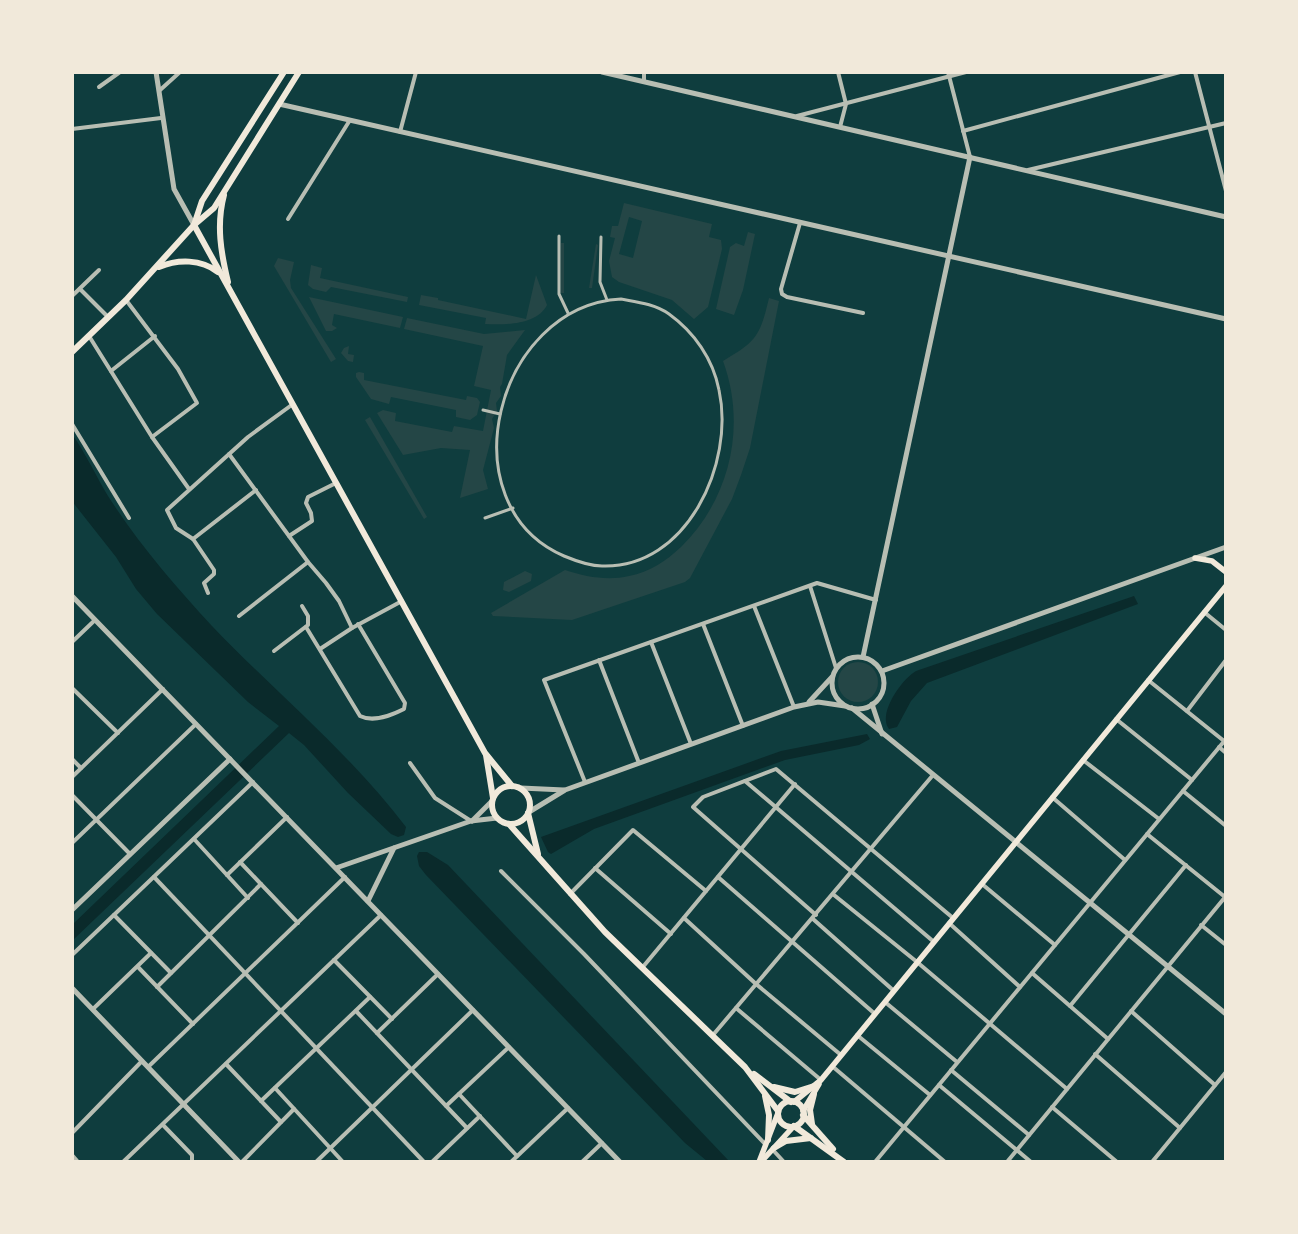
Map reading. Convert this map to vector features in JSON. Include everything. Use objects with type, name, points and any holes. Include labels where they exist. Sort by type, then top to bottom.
[{"type":"main road","points":[[284,72],[202,201],[194,225],[485,753],[512,786]]},
{"type":"main road","points":[[72,352],[156,269],[194,225],[214,208],[299,72]]},
{"type":"main road","points":[[226,189],[220,211],[220,230],[230,290]]},
{"type":"main road","points":[[156,269],[165,264],[191,262],[207,265],[222,275]]},
{"type":"main road","points":[[1195,558],[1212,562],[1226,572]]},
{"type":"main road","points":[[760,1162],[778,1112],[782,1106],[792,1102],[821,1080],[1226,586]]},
{"type":"main road","points":[[485,753],[492,807],[497,818],[508,824],[570,894],[642,968],[745,1067],[778,1112],[779,1120],[784,1125],[794,1126],[837,1154]]},
{"type":"main road","points":[[492,800],[500,789],[512,786],[521,788],[529,799],[534,845],[541,862]]},
{"type":"main road","points":[[508,824],[521,822],[529,812]]},
{"type":"main road","points":[[745,1067],[792,1102],[844,1162]]},
{"type":"main road","points":[[760,1162],[794,1126],[801,1122],[803,1113],[821,1080]]},
{"type":"main road","points":[[769,1085],[795,1092],[814,1086]]},
{"type":"main road","points":[[763,1090],[769,1115],[767,1142]]},
{"type":"main road","points":[[813,1125],[810,1110],[814,1094]]},
{"type":"main road","points":[[773,1148],[791,1140],[813,1139]]},
{"type":"street","points":[[99,88],[120,72]]},
{"type":"street","points":[[156,72],[161,118],[174,189],[194,225]]},
{"type":"street","points":[[159,91],[180,72]]},
{"type":"street","points":[[400,132],[416,72]]},
{"type":"street","points":[[602,72],[1226,217]]},
{"type":"street","points":[[644,72],[644,82]]},
{"type":"street","points":[[838,72],[846,104],[840,127]]},
{"type":"street","points":[[795,117],[966,72]]},
{"type":"street","points":[[963,131],[1180,72]]},
{"type":"street","points":[[1195,72],[1226,192]]},
{"type":"street","points":[[863,657],[970,157],[949,75]]},
{"type":"street","points":[[279,104],[1226,319]]},
{"type":"street","points":[[72,129],[161,118]]},
{"type":"street","points":[[288,220],[350,120]]},
{"type":"street","points":[[1028,170],[1226,123]]},
{"type":"street","points":[[800,222],[782,294],[787,297],[864,313]]},
{"type":"street","points":[[559,236],[559,294],[568,313]]},
{"type":"street","points":[[601,237],[600,282],[607,300]]},
{"type":"street","points":[[72,296],[99,270]]},
{"type":"street","points":[[80,289],[108,317]]},
{"type":"street","points":[[621,299],[638,302],[668,313],[692,334],[709,360],[719,390],[722,423],[718,455],[703,499],[686,525],[662,547],[634,562],[618,566],[584,564],[556,553],[530,534],[513,508],[500,477],[498,461],[500,414],[511,380],[526,354],[548,328],[568,313],[589,304],[621,299]]},
{"type":"street","points":[[126,300],[155,336],[192,391],[197,403],[152,437]]},
{"type":"street","points":[[89,336],[152,437],[189,489]]},
{"type":"street","points":[[111,371],[155,336]]},
{"type":"street","points":[[208,593],[204,583],[214,574],[214,570],[193,539],[176,528],[166,510],[229,454],[292,404]]},
{"type":"street","points":[[483,410],[500,414]]},
{"type":"street","points":[[72,424],[129,518]]},
{"type":"street","points":[[229,454],[308,562],[334,593],[352,628]]},
{"type":"street","points":[[290,536],[312,520],[306,503],[308,497],[336,482]]},
{"type":"street","points":[[193,539],[256,490]]},
{"type":"street","points":[[485,518],[513,508]]},
{"type":"street","points":[[882,671],[1226,547]]},
{"type":"street","points":[[239,616],[308,562]]},
{"type":"street","points":[[585,782],[544,680],[817,583],[876,600]]},
{"type":"street","points":[[810,586],[836,668]]},
{"type":"street","points":[[72,596],[620,1162]]},
{"type":"street","points":[[320,649],[358,624],[402,602]]},
{"type":"street","points":[[274,652],[306,627],[310,621],[302,606]]},
{"type":"street","points":[[754,606],[794,707]]},
{"type":"street","points":[[1204,612],[1226,630]]},
{"type":"street","points":[[72,642],[95,620]]},
{"type":"street","points":[[306,627],[360,716],[368,718],[389,716],[404,709],[405,703],[358,624]]},
{"type":"street","points":[[703,624],[743,726]]},
{"type":"street","points":[[651,642],[691,744]]},
{"type":"street","points":[[529,812],[565,790],[585,782],[809,702],[827,702],[859,709],[872,704],[882,693],[884,686],[882,671],[877,664],[863,657],[848,658],[836,668],[809,702]]},
{"type":"street","points":[[599,660],[638,763]]},
{"type":"street","points":[[1187,711],[1226,660]]},
{"type":"street","points":[[832,675],[834,693],[845,706]]},
{"type":"street","points":[[875,1162],[1225,740],[1148,680]]},
{"type":"street","points":[[72,688],[118,733]]},
{"type":"street","points":[[72,777],[163,689]]},
{"type":"street","points":[[872,704],[882,734]]},
{"type":"street","points":[[852,708],[1226,1014]]},
{"type":"street","points":[[1116,719],[1192,780]]},
{"type":"street","points":[[72,843],[196,724]]},
{"type":"street","points":[[1219,748],[1226,753]]},
{"type":"street","points":[[72,759],[81,768]]},
{"type":"street","points":[[72,910],[230,759]]},
{"type":"street","points":[[1083,760],[1159,819]]},
{"type":"street","points":[[410,763],[435,798],[471,821]]},
{"type":"street","points":[[894,991],[693,807],[703,797],[776,769],[872,849],[1020,987]]},
{"type":"street","points":[[713,1035],[815,917],[933,775]]},
{"type":"street","points":[[745,781],[934,942]]},
{"type":"street","points":[[72,955],[253,782]]},
{"type":"street","points":[[642,968],[796,784]]},
{"type":"street","points":[[521,788],[565,790]]},
{"type":"street","points":[[1183,791],[1226,826]]},
{"type":"street","points":[[72,795],[130,854]]},
{"type":"street","points":[[1052,797],[1126,860]]},
{"type":"street","points":[[471,821],[492,800]]},
{"type":"street","points":[[227,875],[287,818]]},
{"type":"street","points":[[336,868],[471,821],[497,818]]},
{"type":"street","points":[[570,894],[633,830],[706,891]]},
{"type":"street","points":[[1007,1162],[1225,896],[1147,834]]},
{"type":"street","points":[[194,839],[248,898]]},
{"type":"street","points":[[368,901],[394,848]]},
{"type":"street","points":[[240,862],[298,922]]},
{"type":"street","points":[[1070,1006],[1186,865]]},
{"type":"street","points":[[595,868],[671,934]]},
{"type":"street","points":[[500,871],[584,954],[767,1142]]},
{"type":"street","points":[[154,877],[424,1162]]},
{"type":"street","points":[[718,877],[875,1014]]},
{"type":"street","points":[[148,1067],[345,878]]},
{"type":"street","points":[[157,987],[261,884]]},
{"type":"street","points":[[982,884],[1055,945]]},
{"type":"street","points":[[834,894],[918,962],[1067,1089]]},
{"type":"street","points":[[114,915],[171,974]]},
{"type":"street","points":[[123,1162],[381,915]]},
{"type":"street","points":[[684,918],[756,984],[841,1055]]},
{"type":"street","points":[[1201,925],[1226,945]]},
{"type":"street","points":[[93,1010],[151,953]]},
{"type":"street","points":[[334,960],[392,1019]]},
{"type":"street","points":[[138,966],[193,1024]]},
{"type":"street","points":[[1032,973],[1108,1040]]},
{"type":"street","points":[[377,1033],[438,974]]},
{"type":"street","points":[[72,988],[240,1162],[294,1109]]},
{"type":"street","points":[[262,1101],[370,997]]},
{"type":"street","points":[[885,1002],[958,1062]]},
{"type":"street","points":[[736,1008],[821,1080]]},
{"type":"street","points":[[316,1162],[473,1010]]},
{"type":"street","points":[[356,1011],[468,1128]]},
{"type":"street","points":[[1131,1012],[1215,1085]]},
{"type":"street","points":[[857,1035],[930,1095]]},
{"type":"street","points":[[446,1106],[509,1047]]},
{"type":"street","points":[[1095,1054],[1180,1128]]},
{"type":"street","points":[[72,1133],[142,1061]]},
{"type":"street","points":[[226,1064],[281,1122]]},
{"type":"street","points":[[832,1066],[945,1162]]},
{"type":"street","points":[[951,1070],[1029,1135]]},
{"type":"street","points":[[1152,1162],[1226,1072]]},
{"type":"street","points":[[939,1085],[1031,1162]]},
{"type":"street","points":[[275,1088],[343,1162]]},
{"type":"street","points":[[459,1094],[518,1156]]},
{"type":"street","points":[[1052,1107],[1117,1162]]},
{"type":"street","points":[[511,1162],[568,1108]]},
{"type":"street","points":[[432,1162],[480,1116]]},
{"type":"street","points":[[163,1125],[192,1155],[192,1162]]},
{"type":"street","points":[[582,1162],[602,1143]]},
{"type":"street","points":[[773,1148],[784,1162]]},
{"type":"street","points":[[72,1155],[78,1162]]},
{"type":"shaded area","points":[[624,203],[712,224],[709,237],[721,240],[722,249],[708,307],[694,319],[672,300],[619,282],[612,277],[609,261],[615,238],[610,237],[612,226],[618,226]],"holes":[[[629,217],[642,221],[633,258],[619,254]]]},
{"type":"shaded area","points":[[748,232],[755,234],[743,290],[734,315],[716,309],[730,247],[736,243],[744,246]]},
{"type":"shaded area","points":[[561,243],[564,243],[564,293],[561,293]]},
{"type":"shaded area","points":[[596,244],[598,245],[592,288],[589,288]]},
{"type":"shaded area","points":[[278,258],[294,262],[290,280],[291,288],[336,359],[331,362],[274,266]]},
{"type":"shaded area","points":[[311,265],[322,268],[320,278],[408,297],[407,302],[331,287],[326,292],[313,289],[308,285]]},
{"type":"shaded area","points":[[536,275],[547,305],[536,317],[528,320],[511,324],[485,324],[486,318],[419,305],[421,295],[526,319]]},
{"type":"shaded area","points":[[309,297],[403,317],[400,328],[334,314],[332,325],[337,328],[332,331],[326,331]]},
{"type":"shaded area","points":[[769,298],[779,301],[750,448],[732,499],[690,578],[685,582],[572,620],[493,616],[491,613],[565,570],[581,575],[605,578],[644,572],[669,557],[698,528],[712,507],[722,484],[733,436],[730,386],[723,361],[743,348],[755,336],[763,321]]},
{"type":"shaded area","points":[[407,318],[484,334],[525,330],[507,355],[500,387],[501,396],[496,403],[497,411],[492,419],[494,428],[483,470],[488,489],[460,498],[470,450],[441,448],[403,455],[377,413],[383,410],[396,413],[395,421],[452,432],[454,426],[483,431],[491,390],[474,386],[483,346],[404,329]]},
{"type":"shaded area","points":[[349,346],[348,354],[354,355],[353,362],[348,361],[341,353],[344,348]]},
{"type":"shaded area","points":[[356,373],[364,373],[364,380],[466,400],[467,396],[477,398],[480,402],[477,415],[470,420],[456,417],[456,410],[391,397],[389,404],[371,399],[356,377]]},
{"type":"shaded area","points":[[370,417],[427,517],[424,519],[365,420]]},
{"type":"shaded area","points":[[72,434],[108,496],[157,564],[236,651],[361,774],[406,827],[404,835],[398,837],[391,834],[348,793],[304,745],[289,733],[73,940],[73,924],[279,726],[248,702],[157,614],[136,589],[116,557],[72,501]]},
{"type":"shaded area","points":[[525,571],[532,574],[531,581],[509,592],[503,590],[504,582]]},
{"type":"shaded area","points":[[1134,596],[1138,604],[927,683],[911,701],[897,727],[889,729],[886,723],[886,715],[893,697],[904,681],[916,671]]},
{"type":"shaded area","points":[[858,662],[869,665],[875,671],[878,682],[875,693],[869,699],[858,702],[847,699],[841,693],[838,682],[841,671],[847,665]]},
{"type":"shaded area","points":[[867,734],[870,739],[859,745],[785,760],[594,829],[551,854],[548,852],[541,837],[781,751]]},
{"type":"shaded area","points":[[419,852],[427,852],[448,865],[729,1161],[707,1161],[685,1143],[426,875],[419,866],[417,856]]}]
